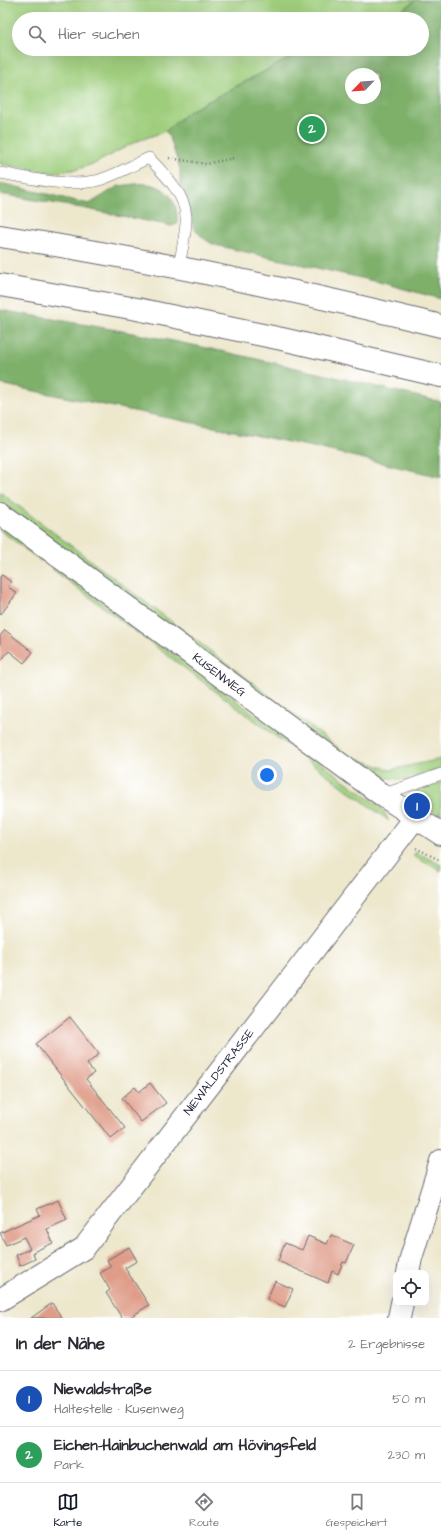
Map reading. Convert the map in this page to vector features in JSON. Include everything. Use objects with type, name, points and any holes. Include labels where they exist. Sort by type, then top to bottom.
[{"type":"main road","points":[[0,236],[179,267],[344,302],[441,326]]},
{"type":"main road","points":[[0,285],[160,314],[282,339],[441,376]]},
{"type":"main road","name":"KUSENWEG","points":[[0,513],[382,795],[441,834]]},
{"type":"main road","name":"NIEWALDSTRASSE","points":[[0,1300],[84,1248],[415,818]]},
{"type":"main road","points":[[409,1270],[441,1161]]},
{"type":"main road","points":[[399,1318],[401,1306]]},
{"type":"lane","points":[[0,173],[50,181],[82,182],[107,177],[149,158],[175,187],[187,218],[179,267]]},
{"type":"lane","points":[[382,795],[441,774]]},
{"type":"path","points":[[149,158],[172,158],[206,164],[234,158]]},
{"type":"green space","points":[[0,0],[416,0],[399,12],[12,12],[12,56],[293,56],[188,112],[166,131],[135,142],[96,163],[78,169],[54,173],[0,164]]},
{"type":"green space","points":[[416,0],[441,0],[441,299],[379,282],[215,245],[201,236],[194,228],[180,182],[180,169],[171,141],[166,131],[188,112],[293,56],[429,56],[429,12],[399,12]]},
{"type":"green space","points":[[0,183],[89,204],[119,186],[135,184],[153,185],[167,192],[172,198],[177,214],[177,224],[171,226],[82,208],[0,194]]},
{"type":"green space","points":[[0,310],[122,331],[202,347],[441,402],[441,477],[313,447],[0,384]]},
{"type":"green space","points":[[0,492],[348,755],[390,770],[441,759],[441,769],[406,780],[372,776],[363,772],[0,501]]},
{"type":"green space","points":[[0,521],[41,555],[41,561],[0,530]]},
{"type":"green space","points":[[55,567],[382,808],[389,821],[52,569]]},
{"type":"green space","points":[[441,782],[441,816],[408,797],[422,788]]},
{"type":"green space","points":[[416,852],[441,865],[441,871],[413,856]]},
{"type":"building","points":[[2,575],[11,582],[8,587],[17,593],[1,614],[0,577]]},
{"type":"building","points":[[5,630],[33,652],[24,663],[9,651],[0,662],[0,636]]},
{"type":"building","points":[[70,1017],[99,1054],[87,1064],[94,1073],[86,1079],[125,1128],[111,1139],[36,1044]]},
{"type":"building","points":[[150,1083],[166,1103],[141,1122],[122,1098],[135,1087],[139,1092]]},
{"type":"building","points":[[58,1200],[67,1220],[47,1229],[53,1243],[33,1252],[35,1259],[20,1266],[16,1255],[30,1249],[24,1237],[6,1245],[0,1233],[40,1215],[37,1209]]},
{"type":"building","points":[[331,1235],[354,1245],[346,1263],[343,1262],[338,1274],[332,1271],[328,1283],[278,1261],[285,1243],[302,1250],[308,1236],[327,1244]]},
{"type":"building","points":[[129,1247],[137,1261],[125,1268],[149,1305],[129,1318],[122,1318],[106,1293],[110,1290],[100,1273],[111,1267],[107,1260]]},
{"type":"building","points":[[275,1281],[293,1289],[285,1307],[267,1299]]},
{"type":"building","points":[[52,1303],[62,1318],[31,1318]]},
{"type":"place","name":"Eichen-Hainbuchenwald am Hövingsfeld","points":[[312,129]]},
{"type":"place","name":"Niewaldstraße","points":[[417,806]]}]
